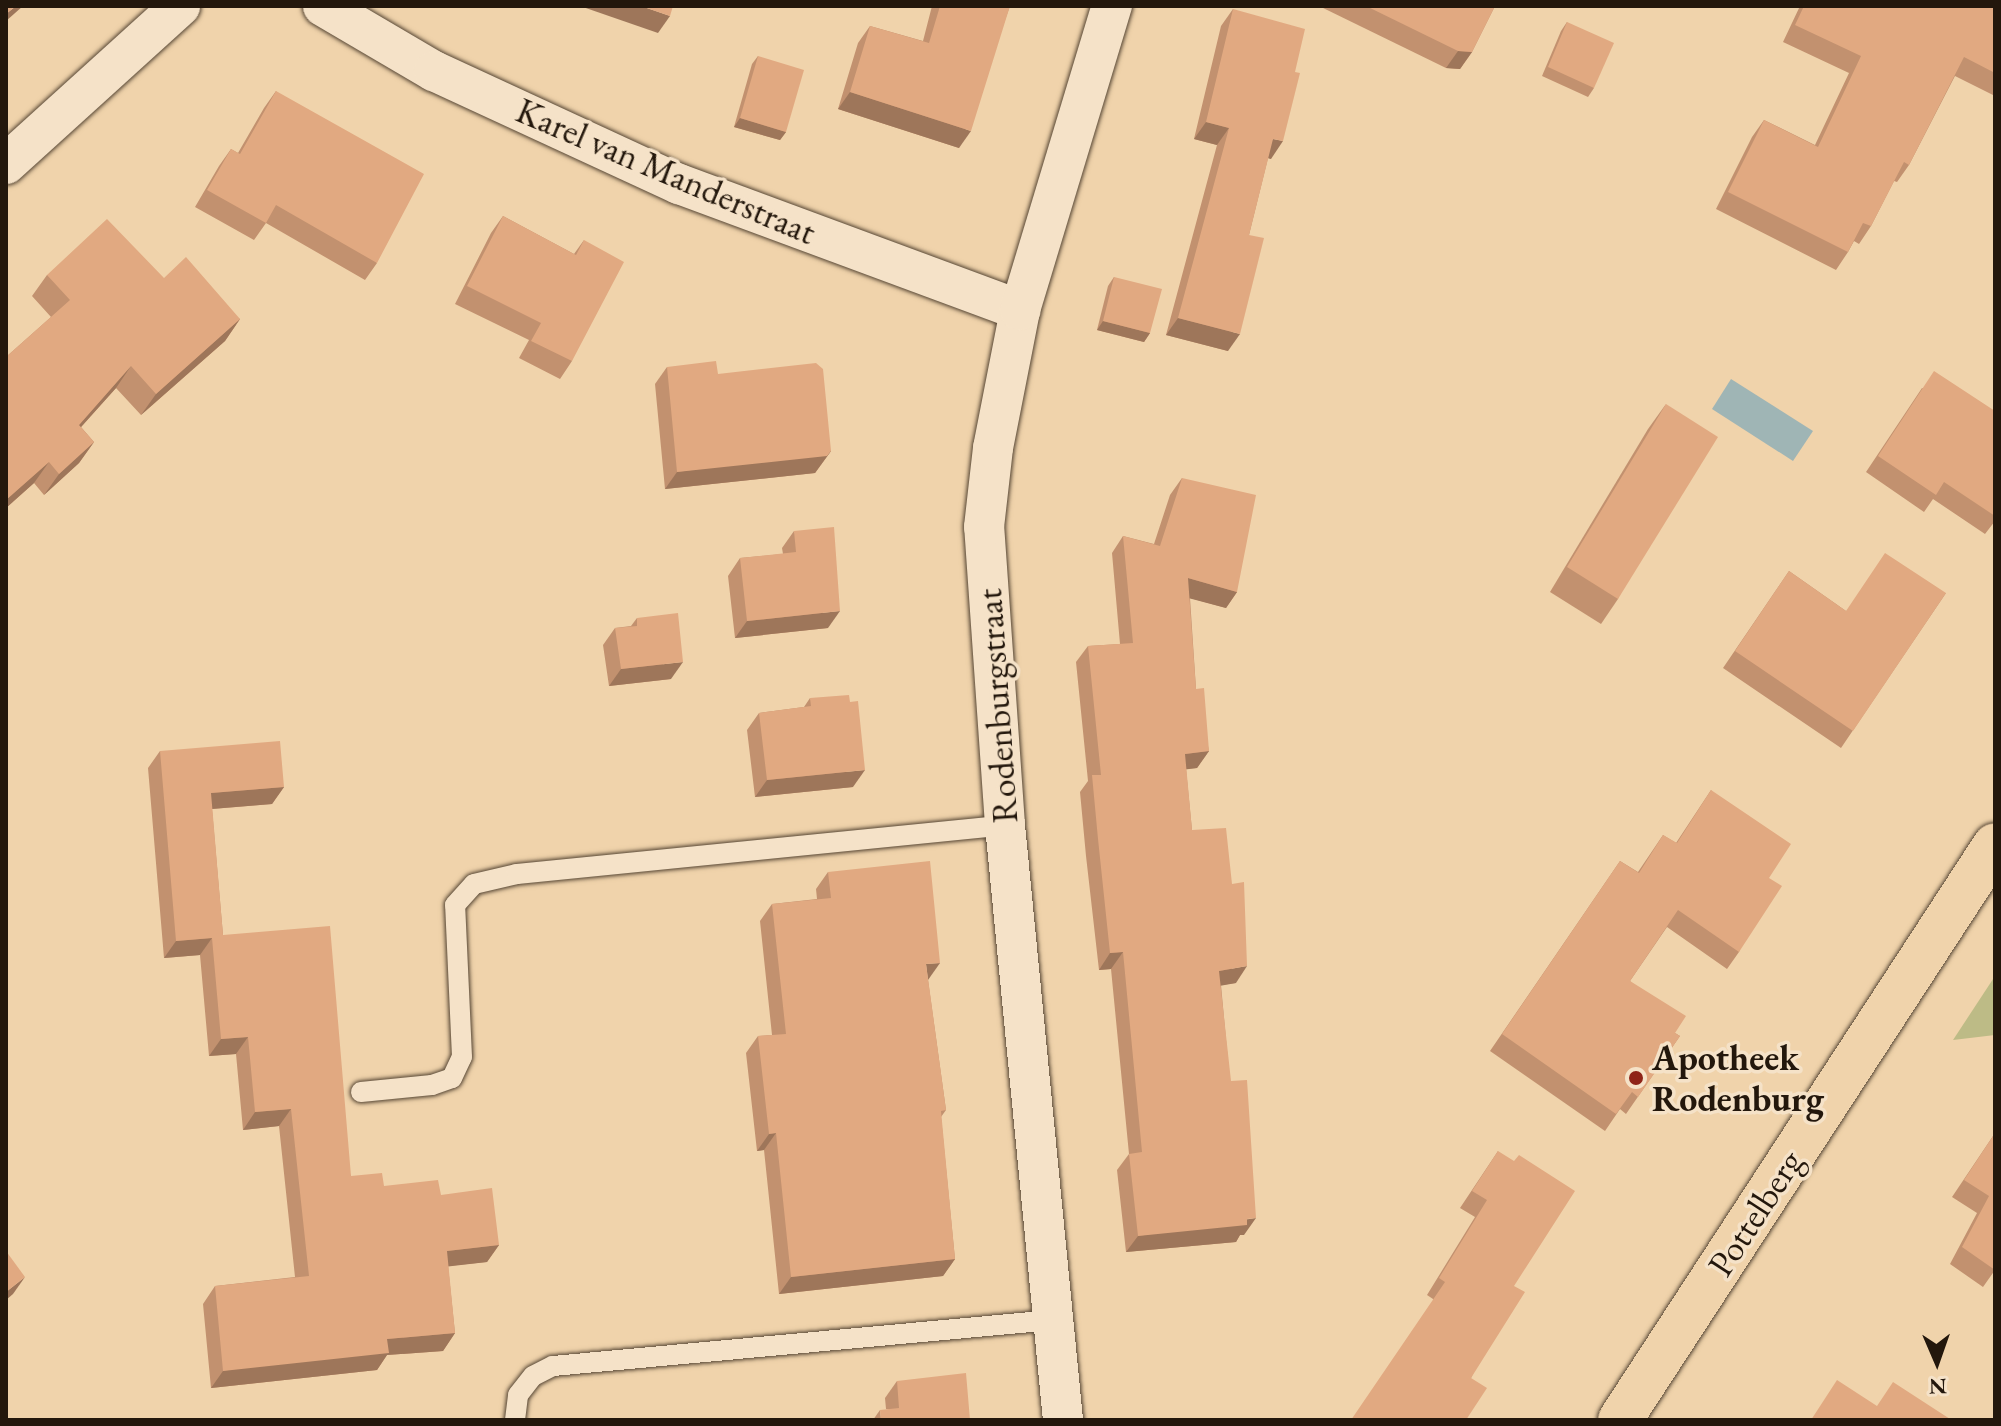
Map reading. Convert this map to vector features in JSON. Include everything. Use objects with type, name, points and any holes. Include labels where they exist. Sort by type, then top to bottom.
[{"type":"main road","name":"Pottelberg","points":[[1620,1420],[1990,861]]},
{"type":"street","points":[[6,164],[180,6]]},
{"type":"street","name":"Karel van Manderstraat","points":[[323,6],[434,71],[679,184],[1020,310]]},
{"type":"street","name":"Rodenburgstraat","points":[[1063,1420],[1005,825],[984,527],[993,448],[1020,310],[1112,6]]},
{"type":"lane","points":[[361,1092],[432,1085],[452,1078],[462,1057],[455,905],[474,884],[517,874],[1005,825]]},
{"type":"lane","points":[[515,1420],[518,1395],[533,1376],[553,1366],[1053,1320]]},
{"type":"shaded area","points":[[1731,379],[1813,431],[1793,461],[1712,409]]},
{"type":"shaded area","points":[[1995,976],[1995,1035],[1953,1040]]},
{"type":"building","points":[[641,6],[673,6],[670,16]]},
{"type":"building","points":[[940,6],[1010,6],[971,131],[850,92],[870,26],[929,43]]},
{"type":"building","points":[[1366,6],[1495,6],[1472,52],[1458,51]]},
{"type":"building","points":[[1804,6],[1995,6],[1995,73],[1964,57],[1909,165],[1904,162],[1871,226],[1863,223],[1848,252],[1728,192],[1764,120],[1818,147],[1861,56],[1795,25]]},
{"type":"building","points":[[1233,9],[1305,29],[1295,72],[1300,73],[1283,141],[1273,139],[1249,235],[1264,238],[1240,334],[1178,318],[1229,128],[1206,122]]},
{"type":"building","points":[[1567,22],[1614,43],[1594,88],[1548,67]]},
{"type":"building","points":[[758,56],[804,70],[786,132],[740,118]]},
{"type":"building","points":[[276,91],[424,174],[377,263],[276,205],[266,223],[207,190],[231,149],[240,154]]},
{"type":"building","points":[[503,216],[576,255],[584,240],[624,262],[572,361],[531,341],[541,323],[467,286]]},
{"type":"building","points":[[107,219],[164,278],[186,257],[240,319],[156,394],[131,366],[79,425],[94,442],[59,474],[49,462],[6,500],[6,357],[70,300],[47,275]]},
{"type":"building","points":[[1114,277],[1162,289],[1150,333],[1103,321]]},
{"type":"building","points":[[716,361],[718,374],[816,363],[823,369],[831,451],[827,456],[677,472],[667,367]]},
{"type":"building","points":[[1934,371],[1995,411],[1995,516],[1944,482],[1936,495],[1878,456]]},
{"type":"building","points":[[1666,404],[1718,437],[1618,599],[1567,567]]},
{"type":"building","points":[[1182,478],[1256,495],[1237,592],[1188,578],[1196,689],[1204,688],[1209,751],[1185,754],[1192,830],[1226,828],[1232,884],[1244,882],[1247,966],[1219,971],[1231,1081],[1247,1080],[1256,1218],[1247,1219],[1247,1225],[1138,1236],[1129,1154],[1142,1152],[1123,952],[1110,953],[1092,775],[1101,775],[1088,646],[1133,643],[1123,536],[1160,546]]},
{"type":"building","points":[[834,527],[840,611],[747,621],[740,558],[796,552],[794,531]]},
{"type":"building","points":[[1885,553],[1946,593],[1853,731],[1735,651],[1789,571],[1846,611]]},
{"type":"building","points":[[678,613],[683,662],[621,669],[615,628],[637,626],[637,618]]},
{"type":"building","points":[[849,695],[850,702],[858,701],[865,770],[767,780],[759,713],[811,706],[810,698]]},
{"type":"building","points":[[280,741],[284,787],[211,793],[223,935],[330,926],[351,1176],[382,1173],[384,1186],[438,1180],[441,1195],[492,1188],[499,1245],[447,1251],[455,1333],[387,1339],[389,1353],[223,1371],[215,1286],[309,1276],[291,1109],[255,1112],[248,1037],[221,1039],[212,938],[176,941],[160,751]]},
{"type":"building","points":[[1711,790],[1791,844],[1769,878],[1782,886],[1739,952],[1678,910],[1630,981],[1686,1016],[1675,1033],[1680,1036],[1638,1097],[1632,1092],[1616,1114],[1502,1034],[1620,861],[1639,873],[1663,835],[1677,843]]},
{"type":"building","points":[[930,861],[940,963],[926,964],[946,1110],[941,1111],[955,1259],[791,1277],[776,1133],[769,1134],[758,1036],[786,1034],[772,904],[831,898],[828,872]]},
{"type":"building","points":[[1995,1133],[1995,1270],[1962,1247],[1989,1196],[1964,1180]]},
{"type":"building","points":[[1498,1151],[1514,1161],[1519,1155],[1575,1191],[1514,1286],[1525,1292],[1471,1378],[1487,1388],[1466,1420],[1351,1420],[1445,1282],[1439,1278],[1487,1200],[1472,1191]]},
{"type":"building","points":[[6,1251],[25,1277],[6,1292]]},
{"type":"building","points":[[966,1373],[970,1420],[881,1420],[880,1410],[899,1408],[897,1381]]},
{"type":"building","points":[[1837,1380],[1877,1406],[1893,1382],[1950,1419],[1811,1420]]},
{"type":"place","name":"Apotheek Rodenburg","points":[[1636,1078]]}]
